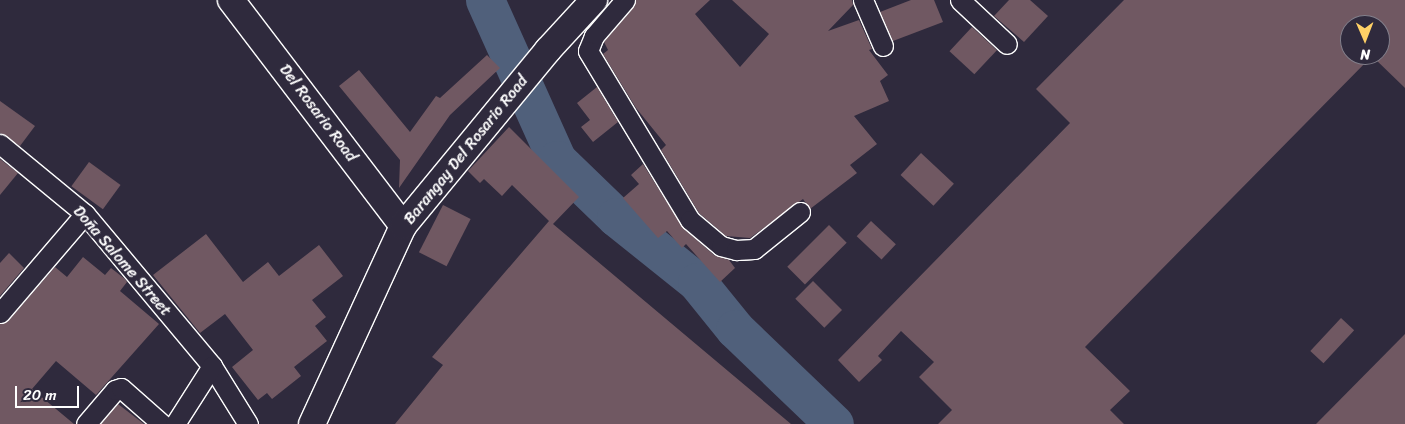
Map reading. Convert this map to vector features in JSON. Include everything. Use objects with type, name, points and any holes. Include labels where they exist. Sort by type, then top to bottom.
[{"type":"main road","name":"Del Rosario Road","points":[[231,0],[403,226]]},
{"type":"main road","name":"Barangay Del Rosario Road","points":[[312,424],[403,226],[548,50],[594,0]]},
{"type":"street","points":[[625,0],[594,36],[588,50],[690,220],[721,246],[736,250],[754,248],[800,212]]},
{"type":"street","points":[[863,0],[883,46]]},
{"type":"street","points":[[960,0],[1007,44]]},
{"type":"street","name":"Doña Salome Street","points":[[0,144],[85,214],[212,366],[248,424]]},
{"type":"street","points":[[0,313],[85,214]]},
{"type":"street","points":[[175,424],[212,366]]},
{"type":"street","points":[[86,424],[115,390],[122,388],[162,424]]},
{"type":"building","points":[[636,0],[710,0],[695,14],[740,67],[769,34],[732,0],[852,0],[853,5],[828,31],[859,20],[872,49],[869,50],[888,75],[880,81],[889,101],[854,116],[877,144],[850,165],[857,173],[810,209],[803,199],[750,238],[726,236],[699,213],[661,150],[666,145],[636,108],[603,54],[608,50],[604,42],[634,7]]},
{"type":"building","points":[[911,0],[934,0],[943,22],[893,41],[880,12]]},
{"type":"building","points":[[1009,0],[1030,0],[1048,16],[1024,42],[994,16]]},
{"type":"building","points":[[1124,0],[1405,0],[1405,88],[1381,65],[1390,65],[1390,15],[1340,15],[1340,65],[1363,65],[1085,347],[1130,391],[1110,410],[1124,424],[938,424],[952,410],[919,377],[934,362],[901,331],[878,356],[882,360],[859,382],[838,360],[1070,123],[1036,89]]},
{"type":"building","points":[[972,27],[997,50],[974,74],[949,51]]},
{"type":"building","points":[[487,55],[500,68],[450,115],[399,188],[400,160],[339,86],[359,70],[410,132],[436,96],[440,98]]},
{"type":"building","points":[[597,87],[618,122],[593,142],[581,127],[590,120],[577,103]]},
{"type":"building","points":[[0,101],[35,126],[20,146],[0,133]]},
{"type":"building","points":[[509,127],[579,197],[553,224],[791,424],[395,424],[443,365],[432,357],[549,221],[512,185],[502,196],[484,179],[480,183],[468,171]]},
{"type":"building","points":[[921,153],[954,184],[933,206],[901,175]]},
{"type":"building","points":[[0,159],[18,173],[0,195]]},
{"type":"building","points":[[89,162],[121,185],[103,209],[71,186]]},
{"type":"building","points":[[643,164],[683,228],[714,255],[729,260],[735,268],[720,282],[686,244],[682,248],[667,231],[658,238],[623,198],[639,184],[631,175]]},
{"type":"building","points":[[443,205],[471,219],[447,266],[419,252]]},
{"type":"building","points":[[871,221],[896,244],[882,260],[857,236]]},
{"type":"building","points":[[829,225],[847,243],[805,284],[787,267]]},
{"type":"building","points":[[206,234],[243,282],[268,262],[279,276],[319,245],[343,276],[312,300],[326,317],[315,326],[327,341],[294,367],[301,376],[272,399],[267,393],[258,400],[232,367],[253,350],[225,314],[200,333],[153,275]]},
{"type":"building","points":[[9,253],[24,268],[0,296],[0,263]]},
{"type":"building","points":[[83,257],[105,275],[111,268],[125,279],[127,282],[120,291],[159,324],[96,395],[56,361],[32,389],[74,424],[0,424],[0,324],[9,320],[55,267],[67,277]]},
{"type":"building","points":[[813,281],[842,310],[824,328],[795,299]]},
{"type":"building","points":[[1341,318],[1354,330],[1323,363],[1310,351]]},
{"type":"building","points":[[1405,334],[1405,424],[1316,424]]},
{"type":"building","points":[[118,404],[144,424],[101,424]]},
{"type":"waterway","points":[[485,0],[557,160],[616,217],[697,282],[735,329],[834,424]]}]
